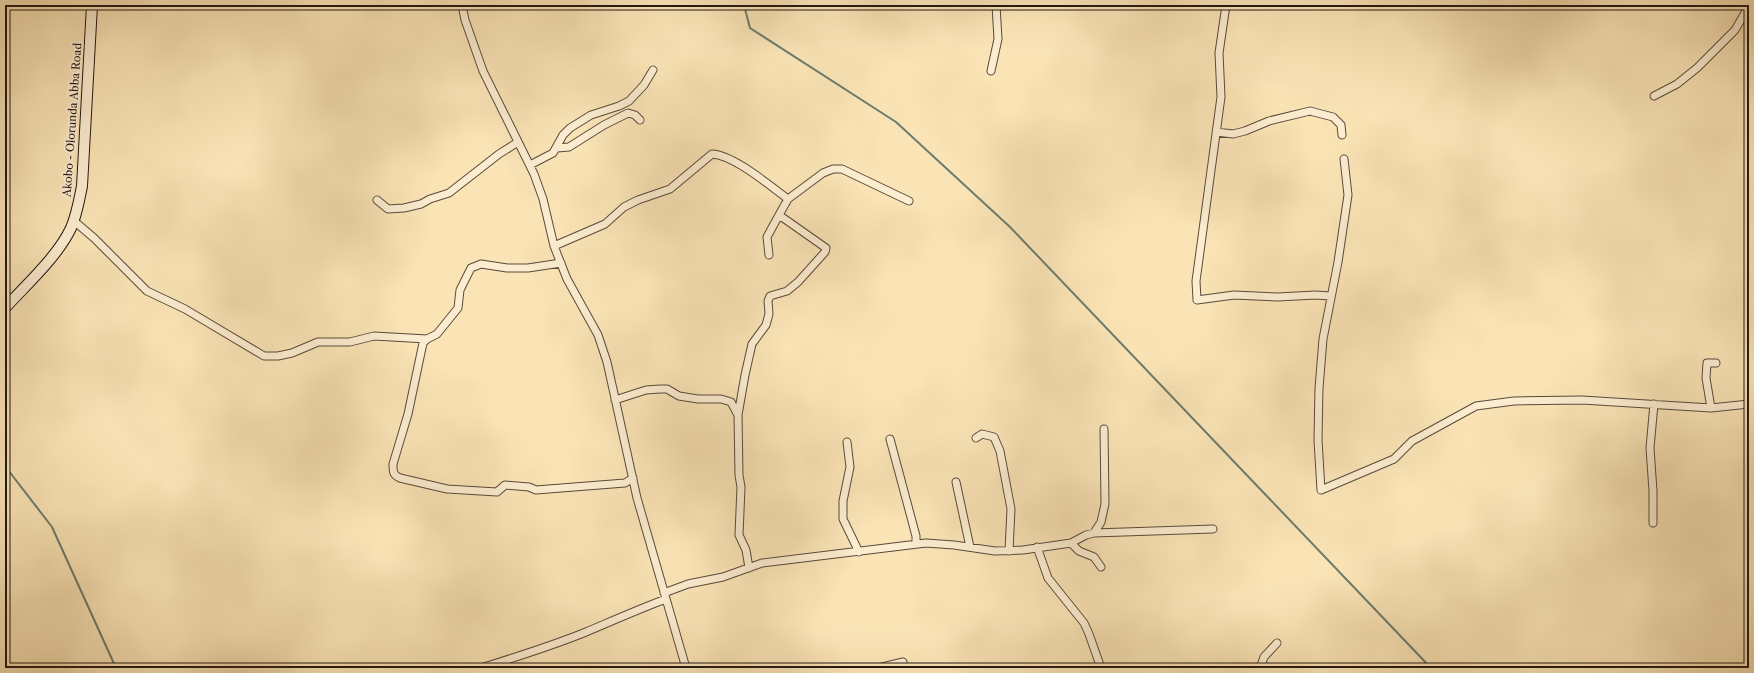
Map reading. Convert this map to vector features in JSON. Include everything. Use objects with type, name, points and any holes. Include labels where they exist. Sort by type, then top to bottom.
[{"type":"main road","name":"Akobo - Olorunda Abba Road","points":[[5,308],[62,243],[74,221],[82,186],[92,5]]},
{"type":"street","points":[[462,5],[465,20],[483,71],[530,165],[544,199],[554,246],[567,279],[598,335],[607,362],[633,478],[686,668]]},
{"type":"street","points":[[991,71],[998,39],[996,5]]},
{"type":"street","points":[[1226,5],[1219,53],[1221,97],[1196,281],[1197,300],[1234,295],[1278,297],[1315,295],[1331,296]]},
{"type":"street","points":[[1654,96],[1677,84],[1697,68],[1735,30],[1749,6]]},
{"type":"street","points":[[530,165],[554,153],[563,135],[570,128],[591,115],[619,106],[629,101],[644,85],[653,70]]},
{"type":"street","points":[[1216,132],[1233,134],[1245,131],[1269,121],[1310,111],[1333,116],[1341,125],[1342,135]]},
{"type":"street","points":[[557,148],[569,147],[604,125],[628,113],[635,115],[640,120]]},
{"type":"street","points":[[377,200],[388,209],[404,208],[421,204],[430,199],[449,193],[499,154],[518,142]]},
{"type":"street","points":[[554,246],[605,224],[624,207],[670,188],[712,154],[720,155],[742,167],[788,199]]},
{"type":"street","points":[[1344,159],[1348,195],[1338,262],[1322,339],[1318,440],[1321,490],[1394,459],[1412,441],[1476,406],[1514,400],[1582,400],[1711,408],[1749,404]]},
{"type":"street","points":[[769,255],[767,237],[788,199],[823,173],[833,169],[842,169],[909,201]]},
{"type":"street","points":[[748,568],[746,550],[740,535],[741,487],[739,475],[738,415],[752,344],[766,325],[769,314],[768,301],[770,296],[788,291],[825,252],[826,248],[779,215]]},
{"type":"street","points":[[74,221],[94,238],[147,291],[185,309],[264,356],[278,356],[292,353],[318,342],[350,342],[374,336],[426,339],[437,334],[458,308],[460,290],[471,268],[481,264],[507,268],[528,268],[561,263]]},
{"type":"street","points":[[426,339],[423,343],[408,414],[393,464],[393,473],[395,476],[447,489],[477,492],[497,492],[505,484],[529,487],[536,490],[625,483],[633,478]]},
{"type":"street","points":[[1711,408],[1706,378],[1707,364],[1716,363]]},
{"type":"street","points":[[615,400],[646,390],[667,389],[679,396],[698,399],[726,400],[731,402],[738,415]]},
{"type":"street","points":[[1653,523],[1653,491],[1650,448],[1654,404]]},
{"type":"street","points":[[1094,533],[1101,522],[1104,504],[1104,428]]},
{"type":"street","points":[[976,438],[982,434],[994,437],[1000,451],[1011,509],[1009,551]]},
{"type":"street","points":[[890,439],[916,536],[916,544]]},
{"type":"street","points":[[847,442],[850,467],[843,501],[843,519],[860,552]]},
{"type":"street","points":[[956,482],[970,547]]},
{"type":"street","points":[[481,668],[585,632],[688,584],[723,577],[762,563],[926,543],[995,551],[1009,551],[1071,543],[1086,535],[1094,533],[1213,529]]},
{"type":"street","points":[[1071,543],[1078,551],[1094,557],[1101,567]]},
{"type":"street","points":[[1037,547],[1048,578],[1084,623],[1101,668]]},
{"type":"street","points":[[1260,668],[1264,657],[1277,643]]},
{"type":"street","points":[[878,668],[903,662]]},
{"type":"waterway","points":[[744,5],[750,28],[896,122],[1010,227],[1431,668]]},
{"type":"waterway","points":[[5,466],[52,527],[116,668]]}]
